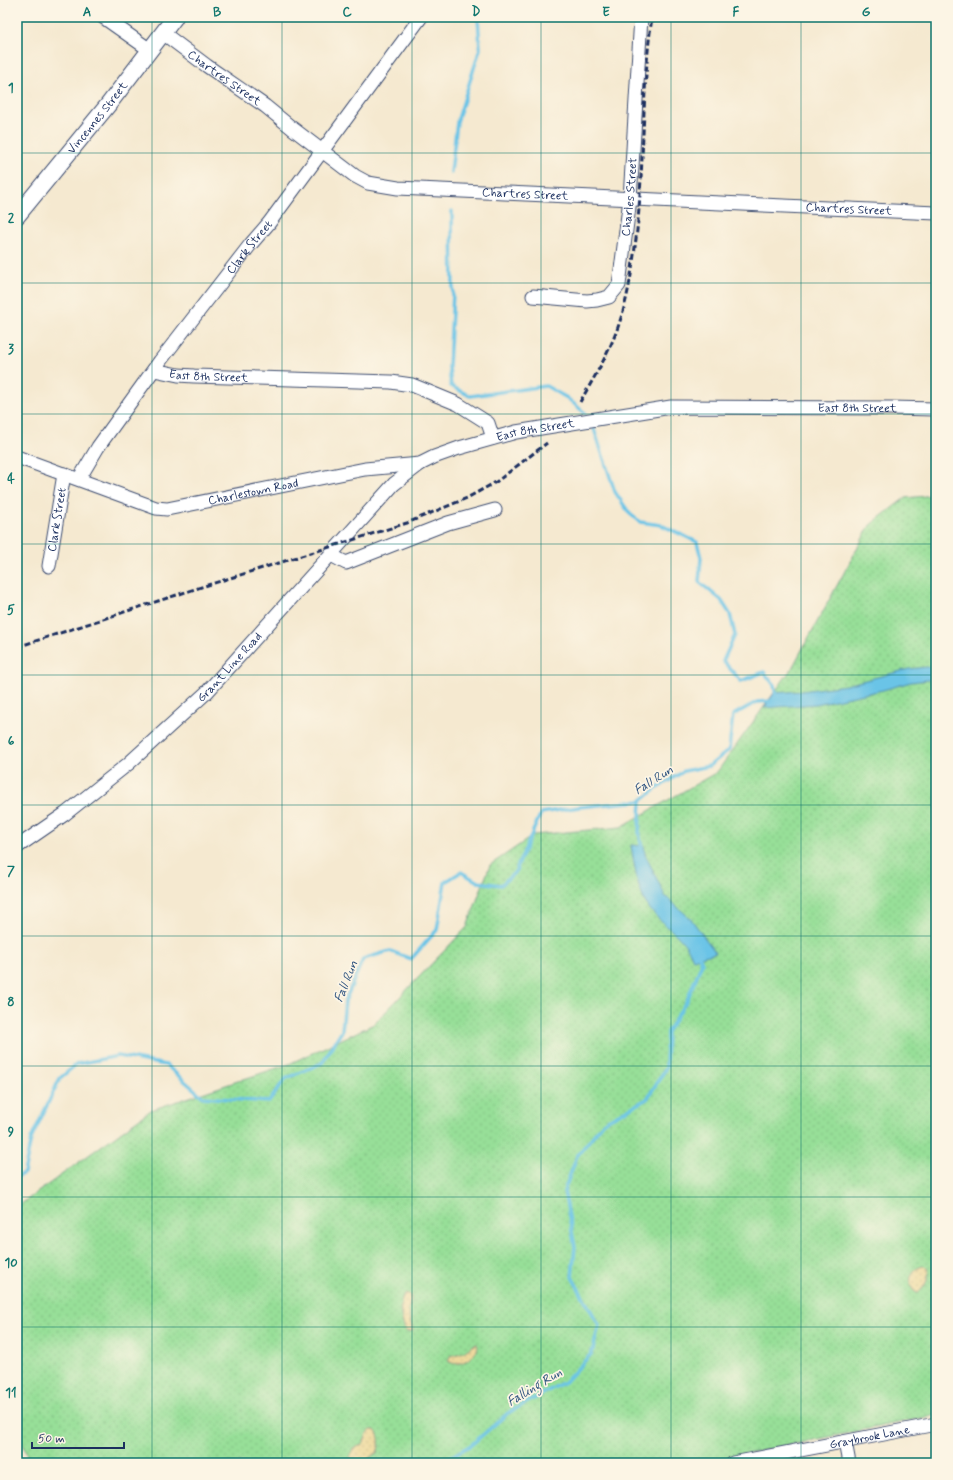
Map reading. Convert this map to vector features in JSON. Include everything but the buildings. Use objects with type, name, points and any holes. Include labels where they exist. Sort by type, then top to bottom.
[{"type":"main road","name":"Vincennes Street","points":[[17,216],[108,105],[175,17]]},
{"type":"street","points":[[103,17],[150,50]]},
{"type":"street","name":"Clark Street","points":[[79,479],[98,447],[154,370],[250,245],[269,223],[422,17]]},
{"type":"street","name":"Charles Street","points":[[533,296],[587,301],[609,297],[619,285],[630,199],[641,17]]},
{"type":"street","name":"Chartres Street","points":[[163,32],[207,66],[265,106],[322,152],[368,183],[414,189],[936,213]]},
{"type":"street","name":"East 8th Street","points":[[154,370],[178,375],[194,376],[391,382],[412,385],[458,404],[488,423],[493,438],[516,432],[671,407],[936,409]]},
{"type":"street","name":"Charlestown Road","points":[[17,457],[156,508],[167,509],[365,470],[420,464],[442,454],[493,438]]},
{"type":"street","name":"Grant Line Road","points":[[17,847],[65,814],[128,764],[206,692],[394,484],[420,464]]},
{"type":"street","name":"Clark Street","points":[[49,566],[64,474]]},
{"type":"street","points":[[332,554],[346,563],[448,523],[495,510]]},
{"type":"street","name":"Graybrook Lane","points":[[733,1463],[936,1424]]},
{"type":"street","points":[[845,1442],[849,1463]]},
{"type":"green space","points":[[936,495],[936,1415],[702,1463],[30,1463],[17,1428],[17,1207],[151,1110],[289,1064],[374,1024],[467,927],[490,865],[534,835],[621,827],[717,772],[792,668],[870,525],[905,498]]},
{"type":"sand","points":[[923,1266],[927,1267],[928,1278],[923,1288],[918,1293],[911,1287],[910,1280],[916,1269]]},
{"type":"sand","points":[[406,1293],[410,1295],[411,1299],[408,1312],[413,1331],[408,1332],[404,1327],[401,1317],[402,1301]]},
{"type":"sand","points":[[477,1344],[477,1351],[466,1361],[457,1364],[448,1361],[450,1356],[463,1352]]},
{"type":"sand","points":[[371,1430],[375,1430],[379,1439],[377,1453],[370,1457],[365,1463],[353,1463],[350,1457],[353,1449],[363,1444],[367,1434]]},
{"type":"water","points":[[936,666],[936,679],[911,682],[883,690],[816,704],[764,708],[774,693],[846,685],[909,669]]},
{"type":"water","points":[[631,845],[644,846],[645,854],[665,896],[691,919],[716,953],[693,959],[679,937],[649,908],[639,887]]},
{"type":"waterway","points":[[451,172],[457,122],[480,49],[478,17]]},
{"type":"waterway","points":[[452,211],[453,293],[449,367],[451,386],[470,396],[546,386],[567,398],[585,413]]},
{"type":"waterway","points":[[594,429],[615,492],[630,514],[640,522],[661,525],[697,542],[701,558],[699,582],[721,600],[730,614],[735,635],[723,661],[741,681],[764,672],[774,685],[776,697]]},
{"type":"waterway","name":"Fall Run","points":[[17,1177],[24,1173],[31,1139],[60,1078],[77,1064],[118,1056],[166,1065],[203,1097],[269,1102],[285,1079],[322,1063],[342,1031],[345,1001],[363,959],[390,951],[411,959],[437,930],[445,882],[461,872],[478,882],[501,885],[515,872],[541,813],[579,807],[641,801],[656,789],[684,771],[709,766],[729,750],[733,715],[757,702],[772,701]]},
{"type":"waterway","name":"Falling Run","points":[[641,801],[639,832],[642,849]]},
{"type":"waterway","name":"Falling Run","points":[[440,1463],[471,1445],[508,1413],[566,1381],[592,1353],[599,1325],[572,1277],[575,1247],[564,1191],[577,1156],[604,1122],[647,1099],[666,1068],[667,1032],[687,1000],[702,963],[698,953]]},
{"type":"railway","points":[[580,402],[612,342],[623,312],[629,284],[638,218],[646,74],[652,17]]},
{"type":"railway","points":[[17,647],[195,589],[407,523],[467,498],[496,482],[547,443]]}]
